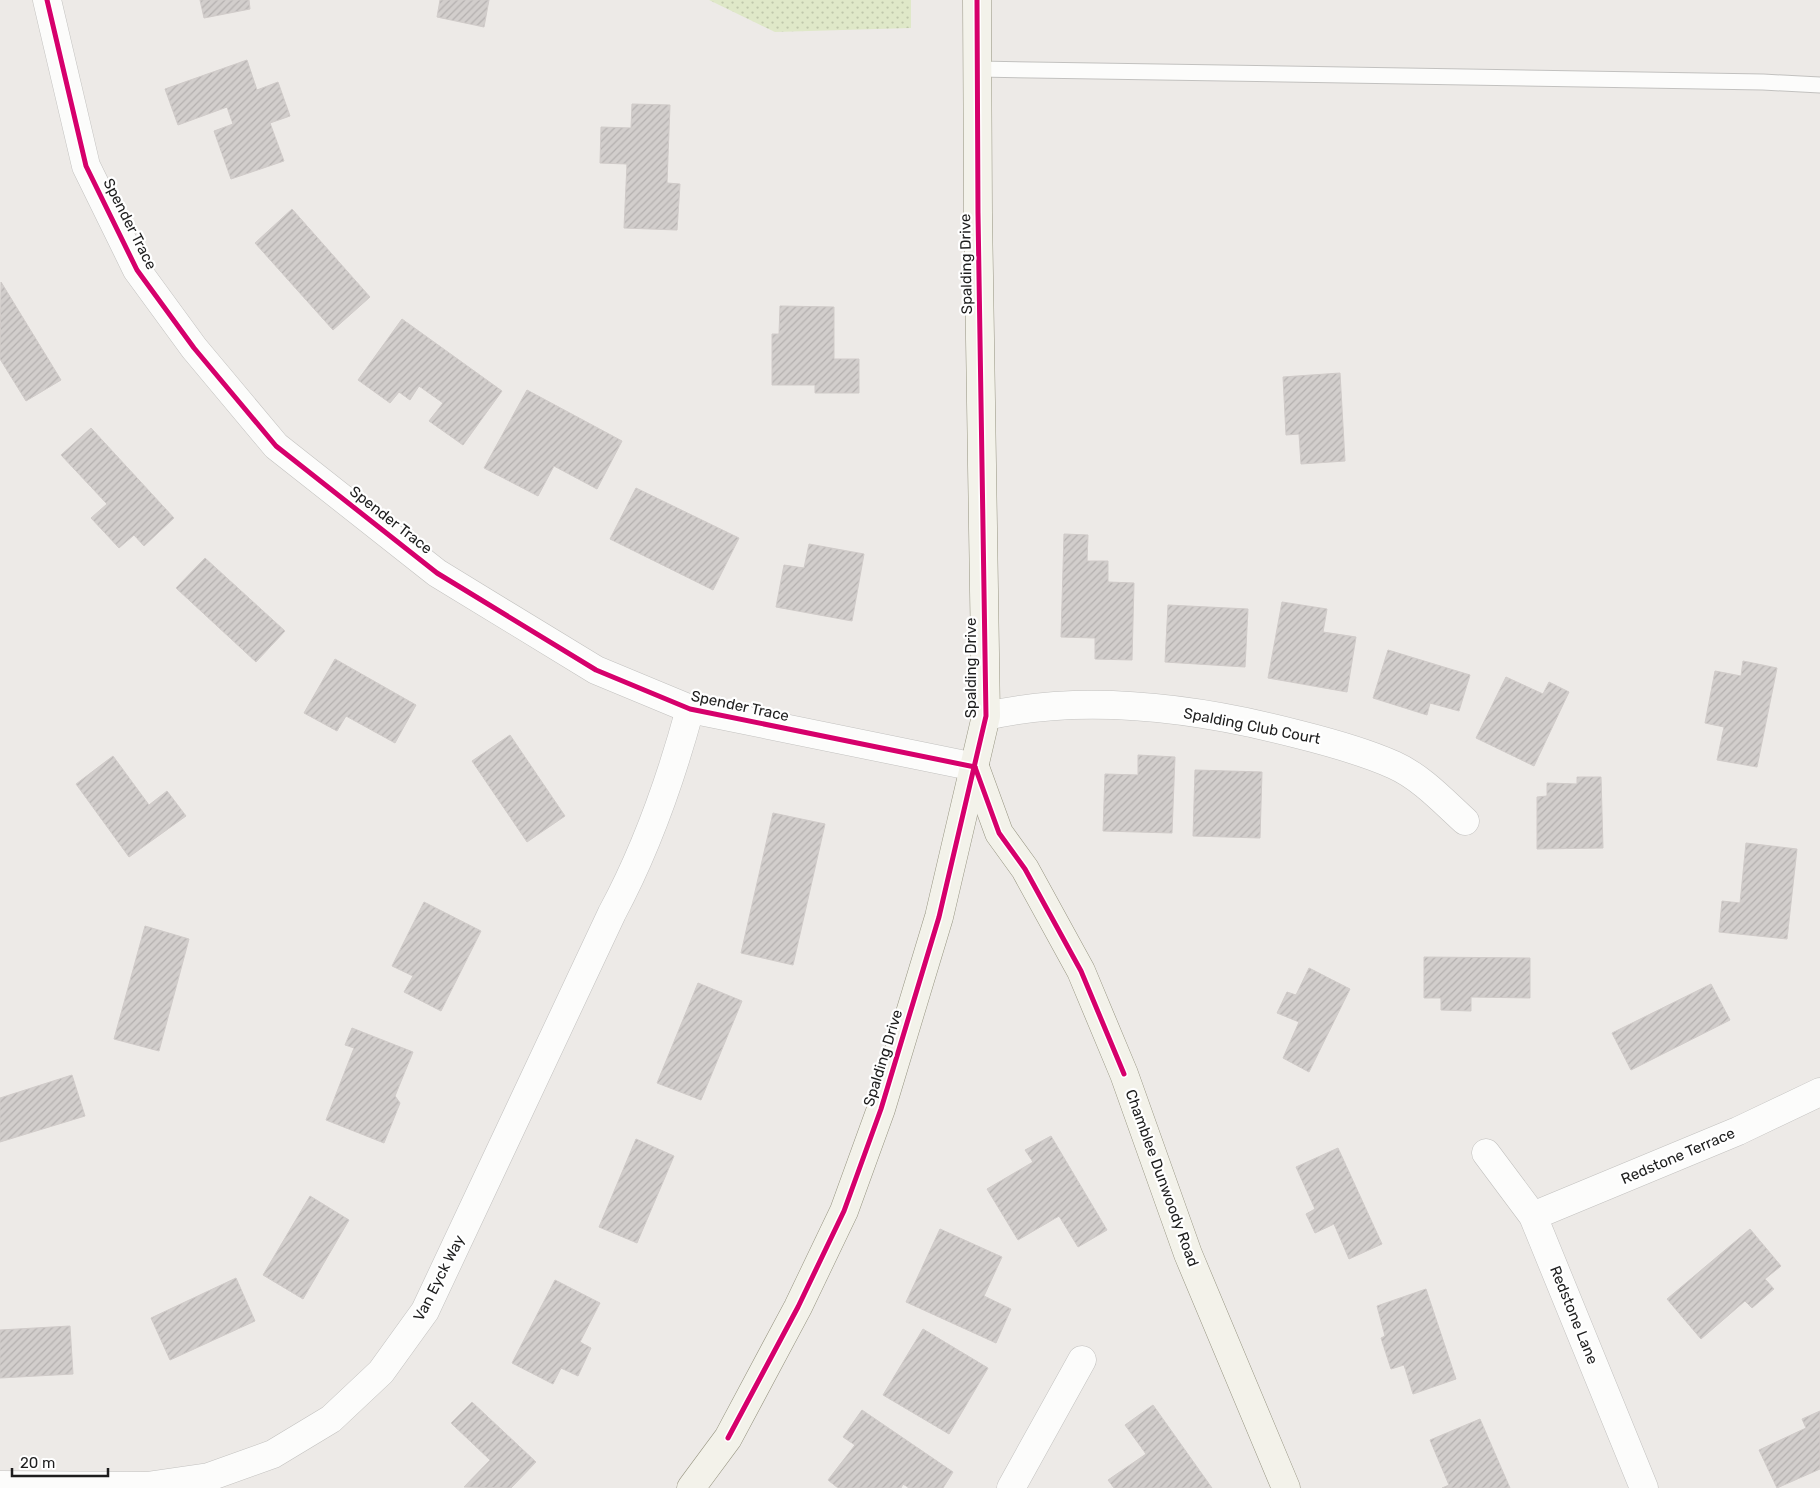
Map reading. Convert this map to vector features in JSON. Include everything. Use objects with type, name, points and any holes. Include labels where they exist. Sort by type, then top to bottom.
[{"type":"street","name":"Spender Trace","points":[[47,0],[86,166],[137,270],[194,348],[276,446],[437,572],[596,670],[690,709],[975,767]]},
{"type":"street","name":"Spalding Drive","points":[[691,1488],[728,1438],[798,1307],[844,1211],[881,1109],[939,917],[986,716],[978,232],[977,0]]},
{"type":"street","name":"Spalding Club Court","points":[[986,716],[1024,707],[1060,705],[1142,707],[1206,714],[1265,726],[1332,743],[1395,765],[1432,790],[1465,821]]},
{"type":"street","name":"Van Eyck Way","points":[[0,1485],[147,1486],[209,1477],[273,1454],[332,1419],[381,1372],[426,1311],[612,913],[632,875],[673,772],[690,709]]},
{"type":"street","name":"Chamblee Dunwoody Road","points":[[975,767],[999,833],[1025,869],[1081,971],[1124,1074],[1188,1254],[1286,1488]]},
{"type":"street","name":"Redstone Terrace","points":[[1533,1216],[1738,1131],[1820,1092]]},
{"type":"street","name":"Redstone Lane","points":[[1486,1153],[1533,1216],[1644,1488]]},
{"type":"street","points":[[1011,1488],[1082,1360]]},
{"type":"lane","points":[[978,68],[1753,82],[1820,85]]},
{"type":"green space","points":[[709,0],[911,0],[911,28],[775,32]]},
{"type":"building","points":[[200,0],[249,0],[250,9],[204,18]]},
{"type":"building","points":[[440,0],[489,0],[484,27],[437,17]]},
{"type":"building","points":[[247,60],[257,90],[278,82],[290,116],[270,123],[284,161],[231,179],[214,131],[233,124],[227,107],[178,125],[165,89]]},
{"type":"building","points":[[632,104],[670,105],[667,183],[680,184],[677,230],[624,228],[627,164],[600,163],[601,127],[631,128]]},
{"type":"building","points":[[292,209],[370,297],[333,330],[255,243]]},
{"type":"building","points":[[1,282],[61,380],[26,401],[0,359]]},
{"type":"building","points":[[780,306],[834,307],[834,359],[859,359],[859,393],[815,393],[815,385],[772,385],[772,334],[779,334]]},
{"type":"building","points":[[402,319],[502,391],[463,445],[429,421],[443,403],[419,386],[410,400],[399,392],[390,403],[358,380]]},
{"type":"building","points":[[1340,373],[1345,461],[1301,464],[1299,434],[1286,435],[1283,377]]},
{"type":"building","points":[[527,390],[622,441],[597,489],[554,466],[538,496],[484,468]]},
{"type":"building","points":[[91,428],[174,518],[144,546],[134,535],[119,548],[91,518],[107,504],[61,455]]},
{"type":"building","points":[[636,488],[739,538],[713,590],[610,539]]},
{"type":"building","points":[[1064,534],[1088,535],[1087,561],[1108,561],[1108,582],[1134,583],[1132,660],[1095,659],[1095,638],[1061,637]]},
{"type":"building","points":[[809,544],[864,554],[852,621],[776,607],[784,565],[804,568]]},
{"type":"building","points":[[205,558],[285,631],[256,662],[176,588]]},
{"type":"building","points":[[1282,602],[1327,609],[1323,632],[1356,637],[1347,692],[1268,678]]},
{"type":"building","points":[[1168,605],[1248,609],[1245,667],[1165,662]]},
{"type":"building","points":[[1388,650],[1470,675],[1459,711],[1430,703],[1427,715],[1373,698]]},
{"type":"building","points":[[335,659],[416,705],[395,743],[346,716],[337,731],[304,713]]},
{"type":"building","points":[[1743,661],[1777,668],[1757,767],[1717,760],[1724,727],[1705,723],[1715,671],[1741,676]]},
{"type":"building","points":[[1506,677],[1543,694],[1549,682],[1569,692],[1534,766],[1476,738]]},
{"type":"building","points":[[510,735],[565,816],[527,842],[472,761]]},
{"type":"building","points":[[1138,755],[1175,757],[1172,833],[1103,831],[1105,774],[1138,775]]},
{"type":"building","points":[[113,756],[149,805],[167,791],[186,816],[129,857],[76,784]]},
{"type":"building","points":[[1195,770],[1262,772],[1260,838],[1193,836]]},
{"type":"building","points":[[1577,777],[1601,777],[1603,848],[1537,849],[1537,797],[1547,796],[1547,783],[1577,784]]},
{"type":"building","points":[[773,813],[825,824],[793,965],[741,953]]},
{"type":"building","points":[[1746,843],[1797,849],[1787,939],[1719,932],[1722,901],[1740,903]]},
{"type":"building","points":[[424,902],[481,931],[441,1011],[404,992],[413,976],[392,966]]},
{"type":"building","points":[[145,926],[189,939],[159,1051],[114,1039]]},
{"type":"building","points":[[1424,957],[1530,958],[1530,998],[1471,997],[1471,1011],[1441,1010],[1441,998],[1424,998]]},
{"type":"building","points":[[1309,968],[1350,989],[1309,1072],[1283,1058],[1299,1022],[1277,1013],[1287,992],[1296,995]]},
{"type":"building","points":[[698,983],[742,1001],[701,1100],[657,1083]]},
{"type":"building","points":[[1711,984],[1730,1020],[1631,1070],[1612,1033]]},
{"type":"building","points":[[352,1028],[413,1052],[395,1096],[400,1103],[384,1143],[326,1120],[354,1048],[345,1045]]},
{"type":"building","points":[[72,1075],[85,1116],[0,1142],[0,1098]]},
{"type":"building","points":[[1051,1136],[1107,1230],[1078,1247],[1059,1216],[1018,1240],[987,1189],[1033,1162],[1025,1150]]},
{"type":"building","points":[[636,1139],[674,1156],[637,1243],[599,1227]]},
{"type":"building","points":[[1338,1148],[1382,1244],[1349,1259],[1334,1224],[1315,1233],[1306,1214],[1315,1209],[1296,1167]]},
{"type":"building","points":[[310,1196],[349,1220],[303,1299],[263,1275]]},
{"type":"building","points":[[940,1229],[1002,1257],[984,1296],[1011,1309],[996,1343],[906,1302]]},
{"type":"building","points":[[1750,1229],[1781,1266],[1765,1279],[1774,1289],[1752,1308],[1745,1301],[1701,1339],[1667,1299]]},
{"type":"building","points":[[236,1278],[255,1321],[170,1360],[151,1318]]},
{"type":"building","points":[[555,1280],[600,1303],[580,1342],[591,1348],[578,1376],[561,1368],[553,1384],[512,1363]]},
{"type":"building","points":[[1426,1289],[1456,1379],[1413,1394],[1404,1365],[1391,1369],[1381,1338],[1385,1336],[1377,1306]]},
{"type":"building","points":[[70,1326],[73,1374],[0,1378],[0,1330]]},
{"type":"building","points":[[923,1329],[988,1368],[949,1434],[883,1395]]},
{"type":"building","points":[[472,1402],[536,1462],[511,1488],[464,1487],[490,1460],[451,1423]]},
{"type":"building","points":[[1153,1405],[1212,1488],[1114,1488],[1108,1480],[1146,1454],[1125,1425]]},
{"type":"building","points":[[862,1410],[953,1472],[943,1488],[909,1488],[903,1484],[901,1488],[838,1488],[828,1480],[855,1445],[843,1437]]},
{"type":"building","points":[[1820,1411],[1820,1469],[1777,1488],[1759,1450],[1806,1428],[1802,1419]]},
{"type":"building","points":[[1480,1419],[1510,1488],[1442,1488],[1449,1485],[1430,1440]]},
{"type":"cycle path","points":[[47,0],[86,166],[137,270],[194,348],[276,446],[437,573],[596,670],[690,709],[975,767]]},
{"type":"cycle path","points":[[728,1438],[798,1307],[844,1211],[881,1109],[939,917],[986,716],[978,213],[977,0]]},
{"type":"cycle path","points":[[975,767],[999,833],[1025,869],[1081,971],[1124,1074]]}]
